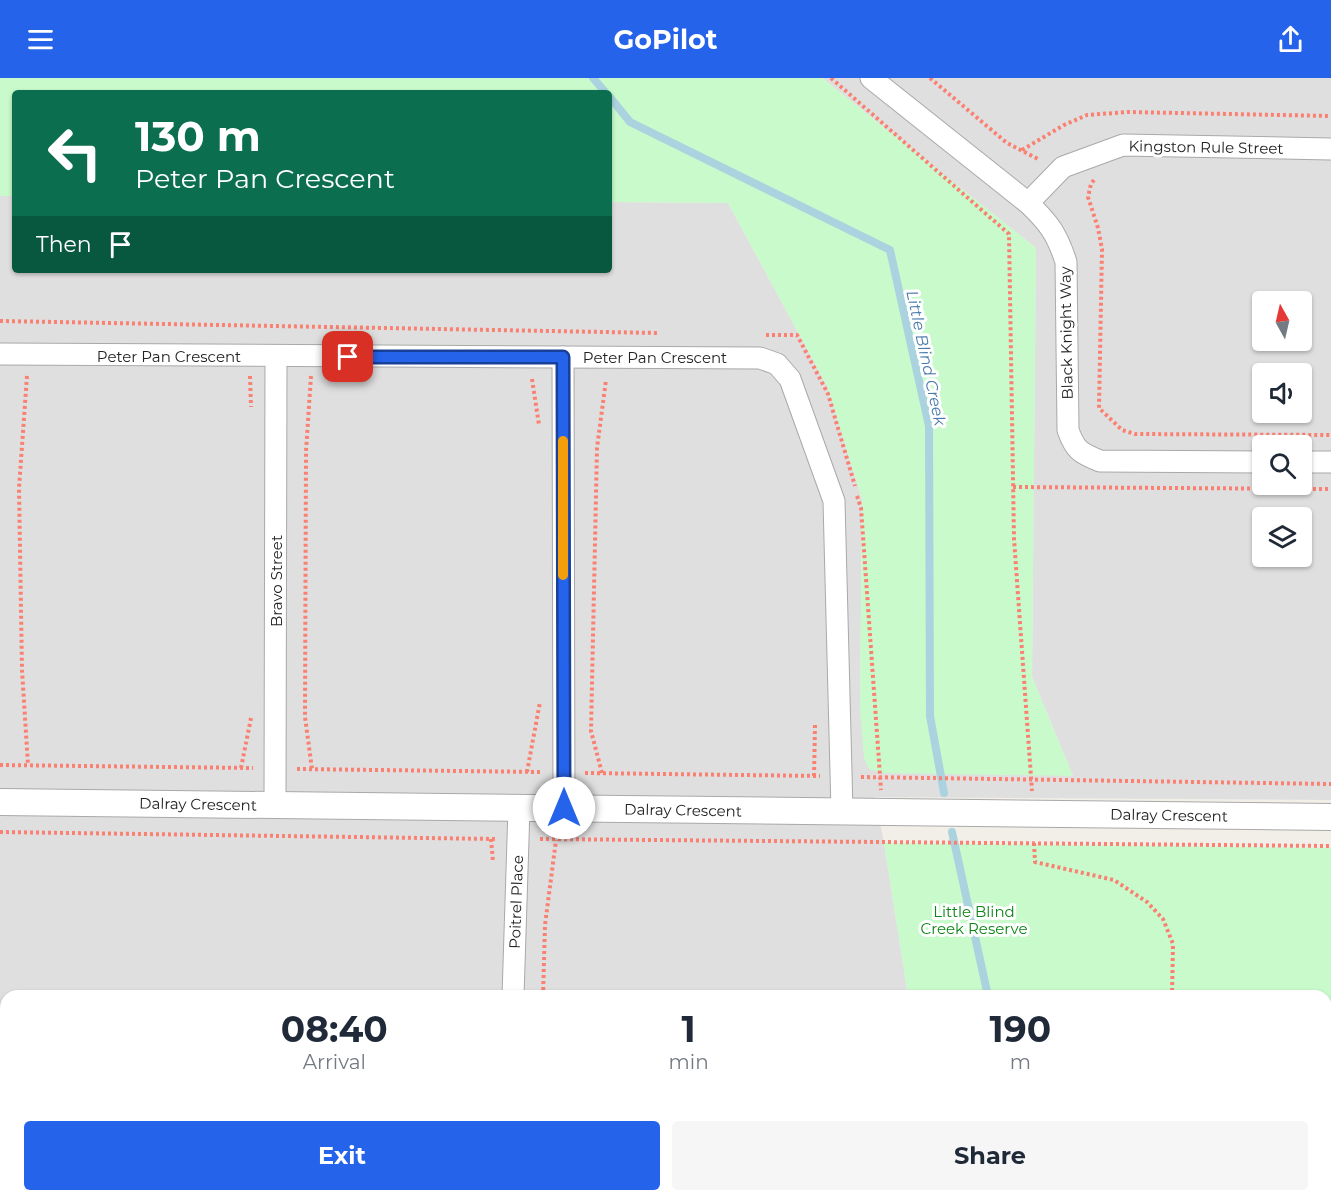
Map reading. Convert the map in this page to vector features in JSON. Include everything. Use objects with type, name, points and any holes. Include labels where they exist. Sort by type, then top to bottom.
[{"type":"street","name":"Black Knight Way","points":[[871,78],[1028,203],[1047,222],[1060,243],[1066,262],[1068,430],[1073,446],[1084,455],[1100,461],[1252,462]]},
{"type":"street","name":"Kingston Rule Street","points":[[1028,203],[1063,167],[1123,145],[1331,149]]},
{"type":"street","name":"Peter Pan Crescent","points":[[0,354],[276,366],[563,357],[760,358],[777,364],[790,379],[834,501],[842,811]]},
{"type":"street","points":[[563,357],[564,808]]},
{"type":"street","name":"Bravo Street","points":[[275,805],[276,366]]},
{"type":"street","points":[[1312,462],[1331,462]]},
{"type":"street","name":"Dalray Crescent","points":[[0,802],[1331,817]]},
{"type":"street","name":"Poitrel Place","points":[[513,990],[519,808]]},
{"type":"path","points":[[831,78],[1009,234],[1014,539],[1032,779],[1035,862],[1114,880],[1147,902],[1163,919],[1173,944],[1172,990]]},
{"type":"path","points":[[930,78],[1008,142],[1036,157],[1066,181],[1090,184]]},
{"type":"path","points":[[1022,150],[1064,125],[1087,115],[1128,112],[1331,116]]},
{"type":"path","points":[[1099,173],[1090,184],[1088,198],[1102,249],[1099,408],[1122,430],[1135,434],[1331,435]]},
{"type":"path","points":[[250,375],[276,366]]},
{"type":"path","points":[[18,372],[27,373],[19,488],[22,670],[28,765]]},
{"type":"path","points":[[312,769],[305,717],[306,451],[311,376],[322,376]]},
{"type":"path","points":[[531,378],[618,379]]},
{"type":"path","points":[[602,773],[591,731],[597,448],[606,379]]},
{"type":"path","points":[[1013,487],[1331,489]]},
{"type":"path","points":[[814,776],[815,717]]},
{"type":"path","points":[[0,765],[1331,784]]},
{"type":"path","points":[[0,832],[555,840],[1331,846]]},
{"type":"path","points":[[543,990],[544,925],[555,840]]},
{"type":"shaded area","points":[[822,78],[1331,78],[1331,800],[875,797],[907,990],[0,990],[0,196],[12,196],[12,273],[612,273],[612,202],[728,203],[827,386],[862,499],[860,708],[1073,776],[1032,677],[1036,248]]},
{"type":"green space","points":[[0,78],[822,78],[1036,248],[1032,677],[1073,776],[881,773],[869,769],[864,758],[860,708],[862,499],[827,386],[728,203],[612,202],[612,90],[12,90],[12,196],[0,196]]},
{"type":"green space","name":"Little Blind Creek Reserve","points":[[884,843],[1331,848],[1331,990],[907,990]]},
{"type":"waterway","name":"Little Blind Creek","points":[[593,78],[603,90]]},
{"type":"waterway","name":"Little Blind Creek","points":[[612,100],[630,122],[890,250],[929,426],[930,716],[944,793]]},
{"type":"waterway","name":"Little Blind Creek","points":[[952,832],[987,990]]},
{"type":"slow traffic","points":[[563,441],[563,575]]},
{"type":"route","points":[[348,357],[563,357],[564,808]]}]
